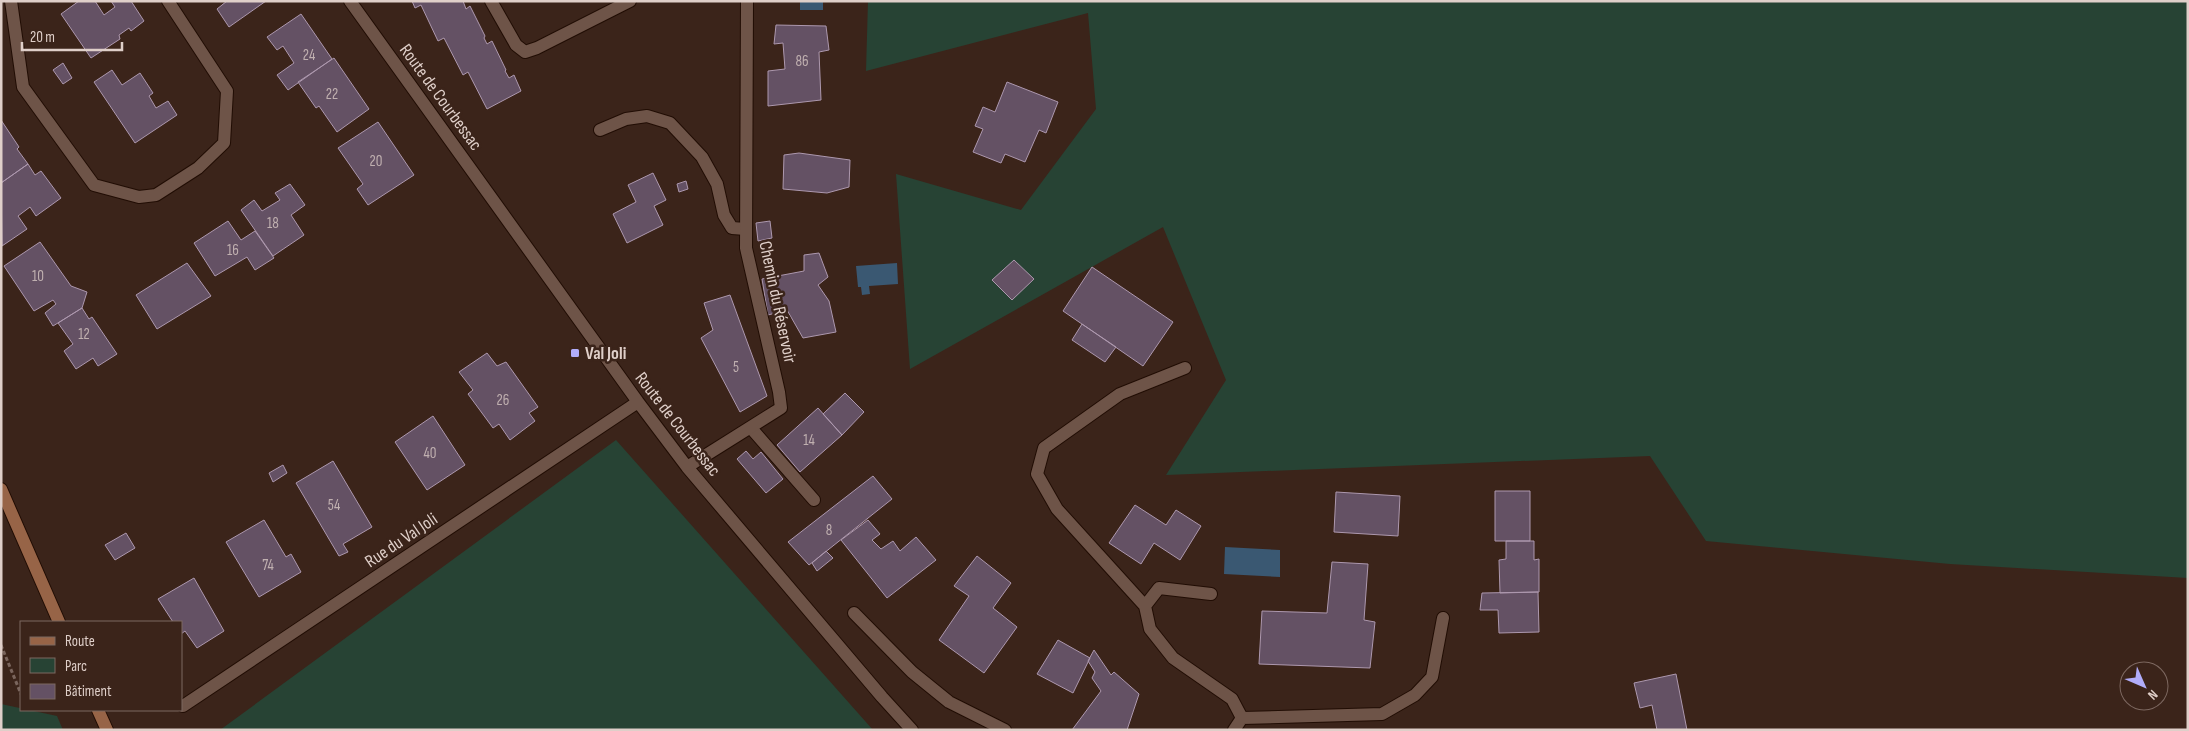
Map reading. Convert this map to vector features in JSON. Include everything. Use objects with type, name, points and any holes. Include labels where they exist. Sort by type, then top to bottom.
[{"type":"street","points":[[11,1],[23,87],[94,184],[139,197],[156,195],[198,168],[224,143],[227,91],[168,1]]},
{"type":"street","name":"Route de Courbessac","points":[[350,1],[638,402],[687,467],[912,730]]},
{"type":"street","points":[[492,1],[516,45],[525,52],[537,48],[630,1]]},
{"type":"street","name":"Chemin du Réservoir","points":[[687,467],[781,408],[780,392],[746,248],[747,1]]},
{"type":"street","points":[[600,130],[626,120],[648,116],[670,123],[702,157],[717,184],[724,215],[732,228],[746,229]]},
{"type":"street","points":[[1185,368],[1112,399],[1044,448],[1037,474],[1057,509],[1145,606],[1150,629],[1173,658],[1232,699],[1242,718]]},
{"type":"street","name":"Rue du Val Joli","points":[[183,706],[638,402]]},
{"type":"street","points":[[751,428],[814,500]]},
{"type":"street","points":[[1,489],[59,621]]},
{"type":"street","points":[[1145,606],[1159,588],[1211,594]]},
{"type":"street","points":[[854,613],[912,672],[949,702],[1005,730]]},
{"type":"street","points":[[1242,718],[1382,714],[1415,695],[1432,677],[1443,618]]},
{"type":"street","points":[[98,711],[107,730]]},
{"type":"street","points":[[1234,730],[1242,718]]},
{"type":"path","points":[[1,645],[20,694]]},
{"type":"green space","points":[[868,1],[2188,1],[2188,578],[1950,564],[1706,541],[1650,456],[1166,475],[1226,380],[1163,227],[910,369],[896,174],[1021,210],[1096,109],[1088,13],[866,71]]},
{"type":"green space","points":[[616,440],[873,730],[220,730]]},
{"type":"green space","points":[[1,704],[20,708],[20,711],[34,711],[57,716],[63,730],[1,730]]},
{"type":"water","points":[[800,1],[823,1],[823,10],[800,10]]},
{"type":"water","points":[[897,263],[898,284],[869,286],[870,294],[862,295],[861,287],[858,287],[856,266]]},
{"type":"water","points":[[1225,547],[1280,550],[1280,577],[1224,574]]},
{"type":"building","points":[[79,1],[95,1],[104,15],[115,7],[111,1],[131,1],[144,21],[131,31],[129,28],[119,35],[120,39],[91,58],[61,14]]},
{"type":"building","points":[[227,1],[266,1],[229,27],[217,9]]},
{"type":"building","points":[[412,1],[463,1],[466,9],[470,6],[487,44],[492,41],[509,78],[514,75],[521,91],[487,109],[468,72],[463,75],[444,38],[438,41],[421,5],[415,8]]},
{"type":"building","points":[[301,14],[332,59],[288,90],[277,75],[294,63],[283,46],[277,50],[267,37]]},
{"type":"building","points":[[776,25],[826,26],[829,50],[819,52],[821,100],[768,106],[768,71],[785,69],[783,43],[774,44]]},
{"type":"building","points":[[334,58],[369,109],[337,132],[319,106],[316,108],[298,82]]},
{"type":"building","points":[[63,63],[72,78],[63,84],[53,70]]},
{"type":"building","points":[[112,70],[122,85],[140,73],[153,93],[149,96],[156,108],[168,101],[177,115],[135,143],[94,82]]},
{"type":"building","points":[[1007,82],[1058,102],[1046,133],[1039,130],[1025,162],[1005,154],[1001,163],[973,152],[983,129],[975,126],[983,107],[995,112]]},
{"type":"building","points":[[1,120],[19,147],[17,149],[28,164],[1,183]]},
{"type":"building","points":[[378,122],[414,175],[368,205],[357,189],[363,184],[338,148]]},
{"type":"building","points":[[799,153],[850,160],[849,187],[827,193],[783,189],[784,155]]},
{"type":"building","points":[[28,164],[35,175],[41,171],[61,198],[36,216],[30,207],[18,216],[27,229],[2,246],[1,183]]},
{"type":"building","points":[[653,173],[666,200],[654,206],[663,225],[627,243],[613,214],[636,202],[628,185]]},
{"type":"building","points":[[686,181],[688,189],[679,192],[677,184]]},
{"type":"building","points":[[290,184],[305,205],[291,215],[304,235],[273,256],[241,210],[254,200],[262,211],[280,200],[275,193]]},
{"type":"building","points":[[228,221],[241,240],[255,231],[274,258],[255,270],[247,257],[215,276],[194,243]]},
{"type":"building","points":[[770,221],[772,238],[758,241],[756,223]]},
{"type":"building","points":[[40,242],[71,286],[87,292],[82,308],[53,326],[45,313],[56,304],[53,300],[34,311],[4,266]]},
{"type":"building","points":[[819,253],[828,277],[818,285],[829,301],[836,332],[803,338],[787,310],[768,315],[762,279],[804,271],[804,255]]},
{"type":"building","points":[[1014,260],[1034,279],[1012,300],[992,280]]},
{"type":"building","points":[[187,263],[211,296],[157,329],[136,295]]},
{"type":"building","points":[[1092,267],[1173,322],[1143,366],[1063,311]]},
{"type":"building","points":[[730,295],[767,396],[740,412],[701,338],[713,330],[704,303]]},
{"type":"building","points":[[82,308],[89,319],[92,317],[117,354],[98,366],[93,358],[76,369],[64,351],[73,344],[58,323]]},
{"type":"building","points":[[1082,324],[1116,347],[1105,362],[1072,340]]},
{"type":"building","points":[[487,353],[497,366],[506,362],[538,407],[529,413],[535,421],[510,440],[499,424],[493,428],[468,394],[473,390],[459,372]]},
{"type":"building","points":[[845,393],[864,412],[842,435],[823,414]]},
{"type":"building","points":[[818,408],[842,435],[800,472],[777,445]]},
{"type":"building","points":[[433,416],[465,465],[427,490],[395,442]]},
{"type":"building","points":[[746,451],[753,459],[761,452],[783,479],[766,493],[737,459]]},
{"type":"building","points":[[333,461],[372,527],[343,544],[348,552],[339,556],[296,483]]},
{"type":"building","points":[[283,465],[287,473],[273,482],[269,473]]},
{"type":"building","points":[[873,476],[892,499],[809,565],[788,542]]},
{"type":"building","points":[[1495,491],[1530,491],[1530,541],[1495,541]]},
{"type":"building","points":[[1336,492],[1400,496],[1398,536],[1334,532]]},
{"type":"building","points":[[1135,505],[1166,525],[1176,510],[1201,526],[1180,560],[1154,543],[1141,564],[1109,543]]},
{"type":"building","points":[[264,520],[286,557],[291,554],[301,572],[259,597],[226,542]]},
{"type":"building","points":[[868,520],[880,534],[872,540],[881,549],[893,541],[900,551],[916,537],[936,560],[887,598],[841,540]]},
{"type":"building","points":[[126,533],[135,548],[115,560],[105,545]]},
{"type":"building","points":[[1506,541],[1534,541],[1534,560],[1539,559],[1539,592],[1500,593],[1499,560],[1506,559]]},
{"type":"building","points":[[826,551],[833,558],[817,571],[812,563]]},
{"type":"building","points":[[977,556],[1011,583],[993,608],[1017,627],[984,673],[939,640],[969,596],[954,586]]},
{"type":"building","points":[[1332,562],[1368,564],[1364,620],[1375,622],[1370,668],[1259,664],[1262,611],[1327,613]]},
{"type":"building","points":[[194,578],[224,631],[197,648],[185,631],[182,633],[182,621],[172,621],[158,599]]},
{"type":"building","points":[[1538,592],[1539,632],[1499,633],[1498,610],[1480,610],[1482,593]]},
{"type":"building","points":[[1058,640],[1090,658],[1073,693],[1037,674]]},
{"type":"building","points":[[1094,650],[1111,675],[1114,672],[1139,694],[1127,730],[1072,730],[1101,691],[1092,678],[1095,672],[1088,661]]},
{"type":"building","points":[[1676,674],[1687,730],[1657,730],[1652,705],[1640,708],[1634,683]]},
{"type":"place","name":"Val Joli","points":[[575,353]]}]
